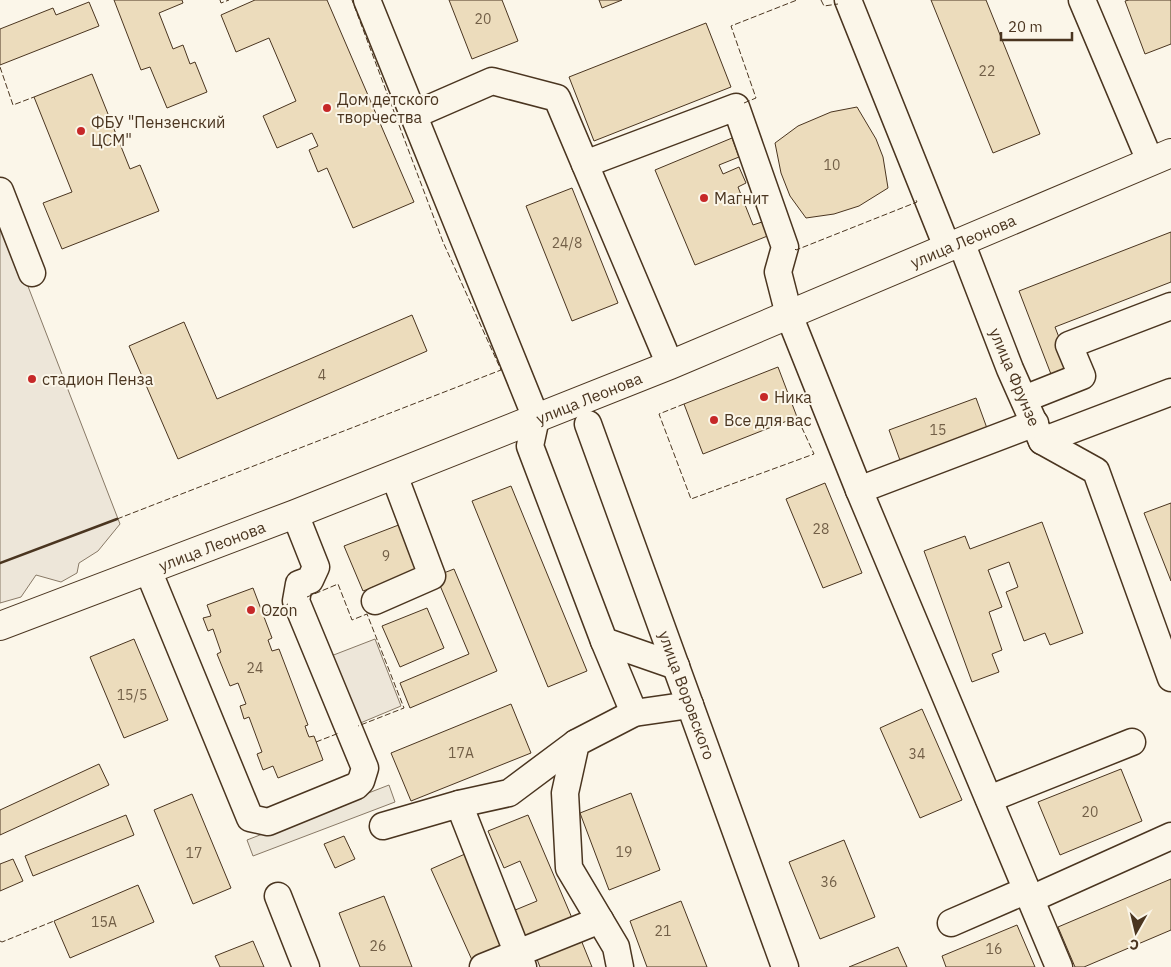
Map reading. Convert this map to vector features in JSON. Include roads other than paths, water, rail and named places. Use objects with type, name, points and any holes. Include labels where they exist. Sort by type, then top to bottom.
[{"type":"main road","name":"улица Леонова","points":[[0,626],[295,514],[670,365],[1161,157]]},
{"type":"street","points":[[367,0],[536,418],[530,446],[604,641],[634,713]]},
{"type":"street","points":[[1082,0],[1161,157]]},
{"type":"street","name":"улица Фрунзе","points":[[850,1],[954,245],[1039,432],[1171,392]]},
{"type":"street","points":[[414,115],[492,81],[557,98],[670,365]]},
{"type":"street","points":[[585,164],[736,107],[785,247],[778,272],[790,315],[859,490],[1059,967]]},
{"type":"street","points":[[0,190],[32,273]]},
{"type":"street","points":[[1024,399],[1082,376],[1070,345],[1171,306]]},
{"type":"street","name":"улица Воровского","points":[[588,424],[785,967]]},
{"type":"street","points":[[859,490],[1039,432],[1096,471],[1171,678]]},
{"type":"street","points":[[375,601],[432,576],[394,474]]},
{"type":"street","points":[[148,570],[250,818],[268,822],[356,786],[361,781],[365,768],[296,601],[299,584],[310,580],[316,567],[295,514]]},
{"type":"street","points":[[604,641],[676,666]]},
{"type":"street","points":[[383,826],[460,804],[509,793],[576,743],[634,713],[690,704]]},
{"type":"street","points":[[989,799],[1132,742]]},
{"type":"street","points":[[576,743],[565,794],[570,868],[616,947],[620,967]]},
{"type":"street","points":[[460,804],[520,960]]},
{"type":"street","points":[[951,922],[1029,894],[1171,836]]},
{"type":"street","points":[[278,896],[306,967]]},
{"type":"street","points":[[483,967],[520,960],[600,920]]},
{"type":"place","name":"Дом детского творчества","points":[[327,108]]},
{"type":"place","name":"ФБУ \"Пензенский ЦСМ\"","points":[[81,131]]},
{"type":"place","name":"Магнит","points":[[704,198]]},
{"type":"place","name":"стадион Пенза","points":[[32,379]]},
{"type":"place","name":"Ника","points":[[764,397]]},
{"type":"place","name":"Все для вас","points":[[714,420]]},
{"type":"place","name":"Ozon","points":[[251,610]]}]
